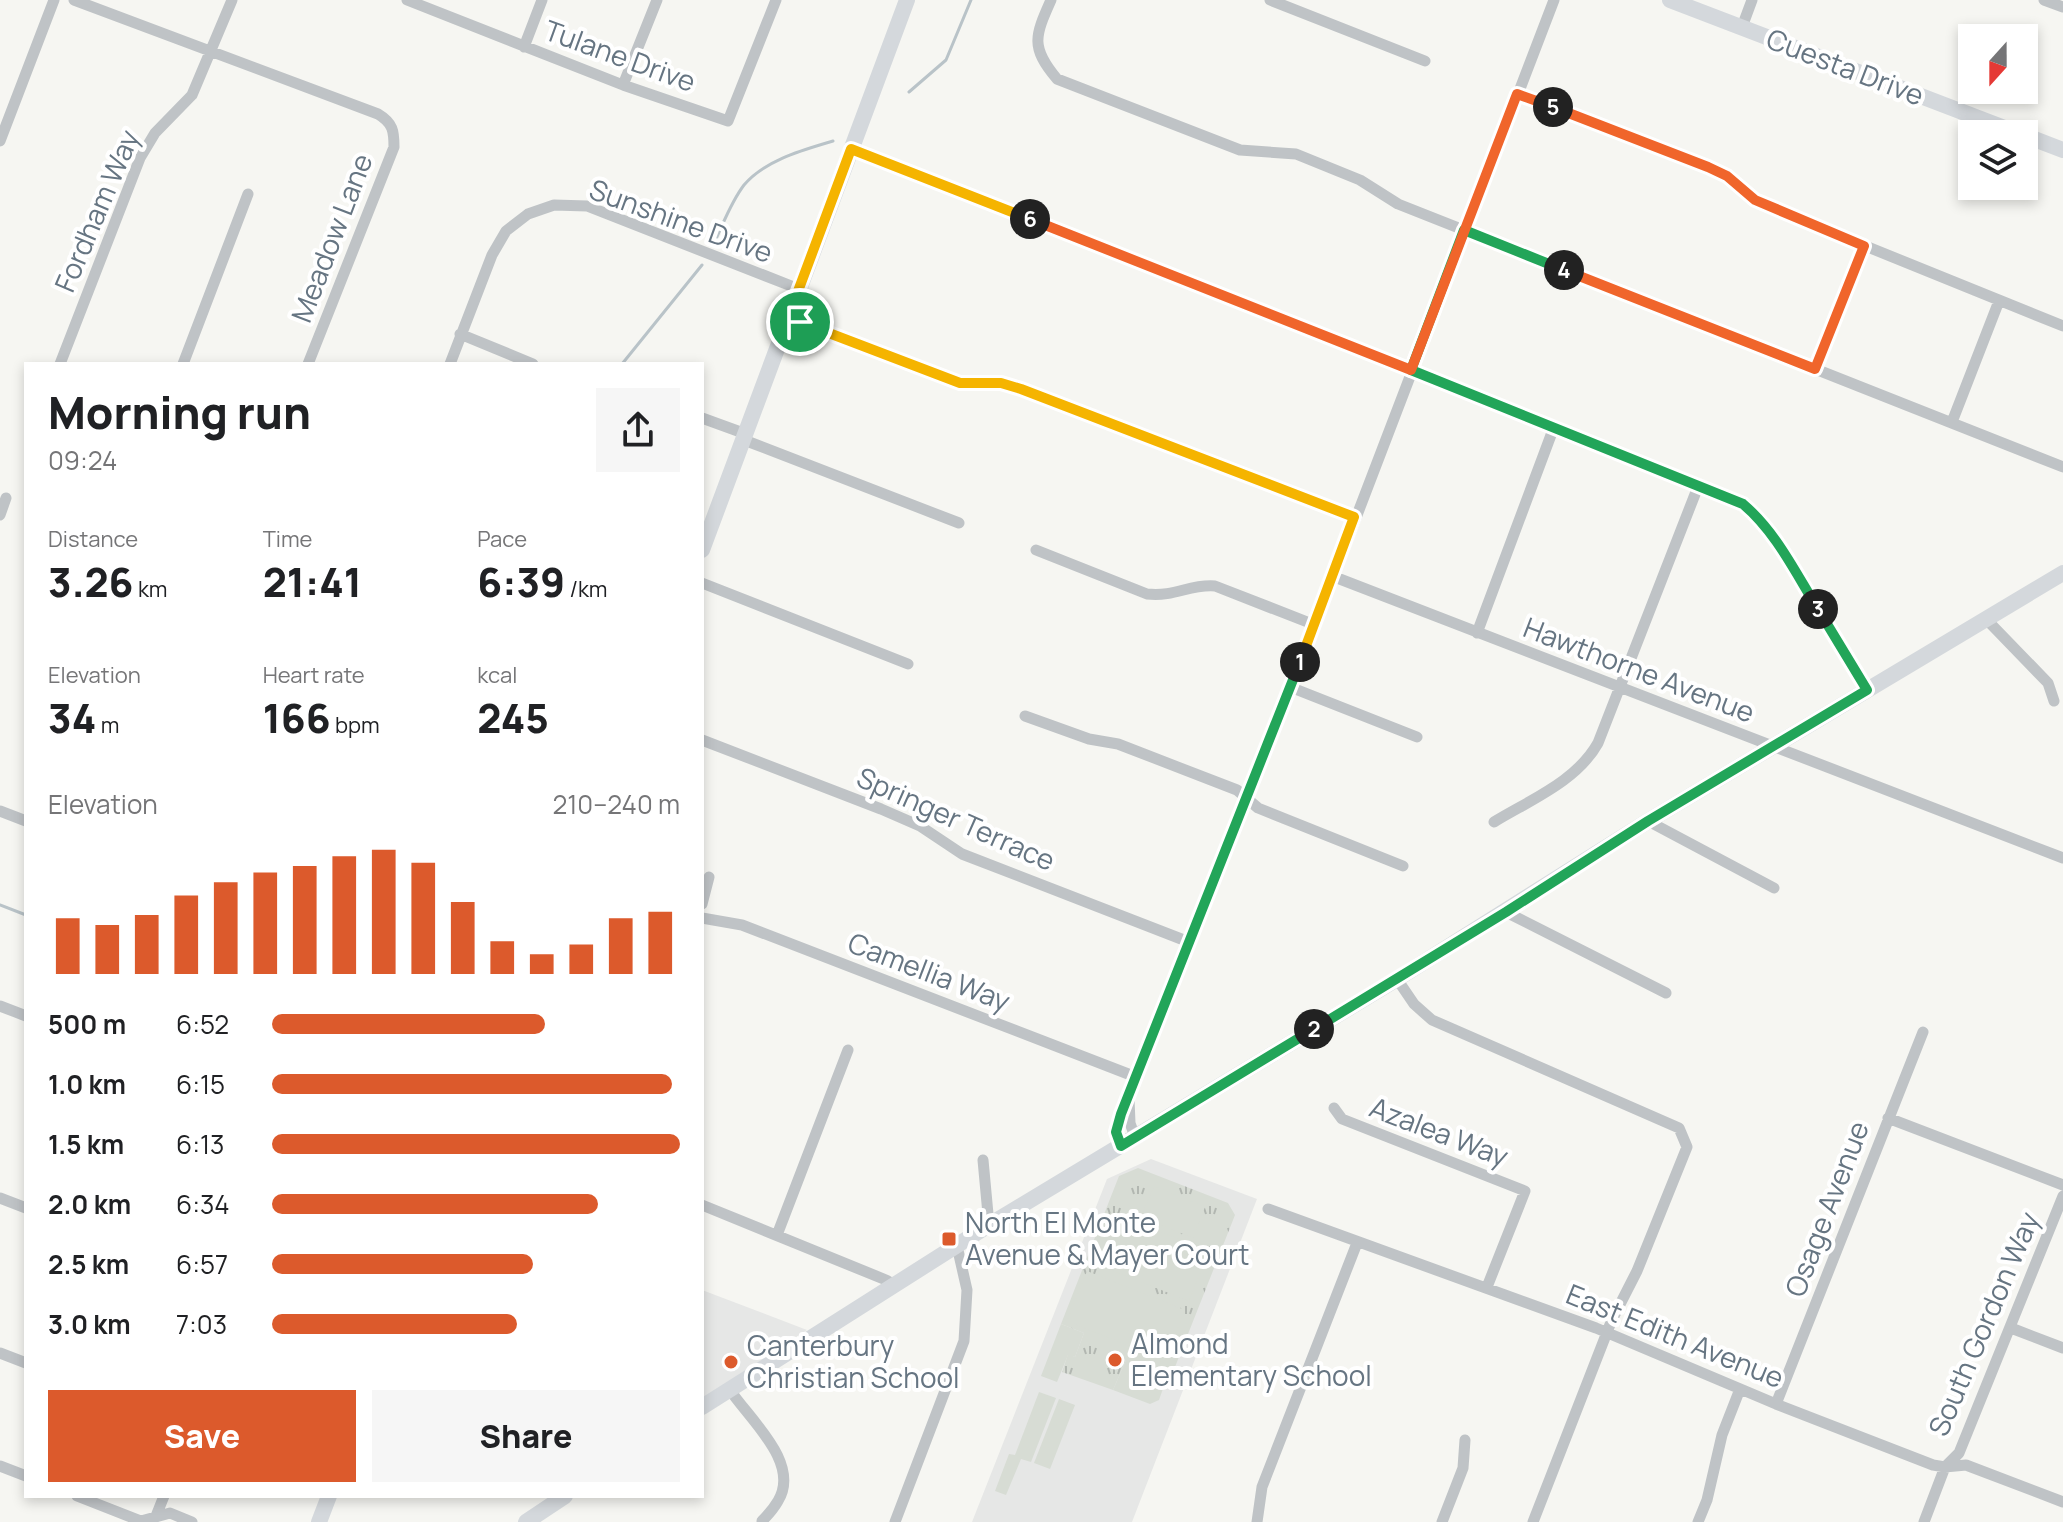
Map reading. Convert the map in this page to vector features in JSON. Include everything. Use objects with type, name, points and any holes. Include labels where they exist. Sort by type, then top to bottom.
[{"type":"main road","points":[[704,545],[907,0]]},
{"type":"main road","name":"Cuesta Drive","points":[[1670,0],[1983,120]]},
{"type":"main road","name":"Cuesta Drive","points":[[2038,141],[2063,150]]},
{"type":"main road","points":[[704,1406],[989,1225],[1397,979],[1648,821],[2063,573]]},
{"type":"main road","points":[[319,1522],[328,1498]]},
{"type":"main road","points":[[526,1522],[562,1498]]},
{"type":"street","points":[[0,141],[54,0]]},
{"type":"street","points":[[74,0],[212,52]]},
{"type":"street","name":"Fordham Way","points":[[61,362],[140,158],[155,133],[192,95],[232,0]]},
{"type":"street","name":"Tulane Drive","points":[[407,0],[623,85],[728,121],[776,0]]},
{"type":"street","points":[[524,47],[542,0]]},
{"type":"street","points":[[623,85],[657,0]]},
{"type":"street","points":[[1051,0],[1037,32],[1040,59],[1057,79],[1240,150],[1296,154],[1360,180],[1398,204],[2063,467]]},
{"type":"street","points":[[1270,0],[1425,61]]},
{"type":"street","points":[[1128,1142],[1116,1132],[1128,1097],[1315,625],[1554,0]]},
{"type":"street","points":[[1742,27],[1752,0]]},
{"type":"street","points":[[2044,0],[2063,7]]},
{"type":"street","name":"Meadow Lane","points":[[212,52],[378,114],[387,119],[394,129],[394,147],[309,362]]},
{"type":"street","points":[[1517,94],[1708,167],[1727,176],[1755,200],[2063,326]]},
{"type":"street","points":[[851,149],[1743,504],[1760,518],[1772,534],[1867,690]]},
{"type":"street","points":[[184,362],[248,194]]},
{"type":"street","name":"Sunshine Drive","points":[[451,362],[492,255],[506,231],[528,214],[554,205],[587,206],[799,289]]},
{"type":"street","points":[[1815,369],[1864,246]]},
{"type":"street","points":[[1952,422],[1999,301]]},
{"type":"street","points":[[788,318],[960,383],[1001,383],[1021,389],[1354,517]]},
{"type":"street","points":[[460,334],[528,362]]},
{"type":"street","points":[[704,419],[959,523]]},
{"type":"street","points":[[1477,633],[1554,427]]},
{"type":"street","points":[[1494,822],[1573,774],[1588,760],[1699,484]]},
{"type":"street","points":[[0,515],[6,498]]},
{"type":"street","points":[[1036,550],[1147,594],[1163,596],[1204,585],[1215,586],[1315,625]]},
{"type":"street","name":"Hawthorne Avenue","points":[[1332,576],[2063,858]]},
{"type":"street","points":[[704,584],[908,664]]},
{"type":"street","points":[[1986,619],[2048,683],[2054,701]]},
{"type":"street","points":[[1290,687],[1417,737]]},
{"type":"street","points":[[1025,716],[1089,739],[1118,744],[1237,790],[1258,808],[1403,866]]},
{"type":"street","name":"Springer Terrace","points":[[704,741],[920,826],[962,854],[1189,942]]},
{"type":"street","points":[[0,811],[24,820]]},
{"type":"street","points":[[1648,821],[1774,888]]},
{"type":"street","points":[[704,896],[709,877]]},
{"type":"street","points":[[1506,912],[1666,993]]},
{"type":"street","name":"Camellia Way","points":[[704,918],[742,925],[1136,1077]]},
{"type":"street","points":[[1397,979],[1414,1004],[1432,1020],[1679,1128],[1687,1147],[1637,1271],[1607,1333],[1533,1522]]},
{"type":"street","points":[[0,1006],[24,1015]]},
{"type":"street","name":"Osage Avenue","points":[[1776,1404],[1923,1032]]},
{"type":"street","points":[[777,1235],[848,1050]]},
{"type":"street","name":"Azalea Way","points":[[1334,1108],[1342,1119],[1525,1191],[1487,1287]]},
{"type":"street","points":[[1888,1118],[2063,1185]]},
{"type":"street","points":[[983,1160],[989,1225]]},
{"type":"street","name":"South Gordon Way","points":[[1924,1522],[1945,1467],[1959,1453],[2063,1196]]},
{"type":"street","points":[[0,1198],[24,1207]]},
{"type":"street","points":[[704,1206],[896,1286]]},
{"type":"street","name":"East Edith Avenue","points":[[1268,1209],[1607,1333],[1933,1465],[1966,1465],[2063,1502]]},
{"type":"street","points":[[1257,1522],[1262,1487],[1357,1243]]},
{"type":"street","points":[[895,1522],[964,1341],[967,1290],[957,1246]]},
{"type":"street","points":[[2011,1328],[2063,1348]]},
{"type":"street","points":[[0,1353],[24,1362]]},
{"type":"street","points":[[1698,1522],[1707,1500],[1722,1435],[1740,1389]]},
{"type":"street","points":[[730,1390],[777,1455],[785,1474],[779,1500],[762,1521]]},
{"type":"street","points":[[1442,1522],[1463,1468],[1465,1440]]},
{"type":"street","points":[[0,1466],[24,1475]]},
{"type":"street","points":[[82,1498],[141,1521],[170,1513],[192,1522]]},
{"type":"street","points":[[155,1519],[163,1498]]},
{"type":"shaded area","name":"Almond Elementary School","points":[[1151,1159],[1257,1199],[1132,1522],[972,1522],[1107,1179]]},
{"type":"shaded area","name":"Canterbury Christian School","points":[[704,1291],[807,1330],[705,1398]]},
{"type":"green space","points":[[1138,1168],[1228,1203],[1235,1215],[1175,1367],[1126,1360],[1113,1390],[1062,1372],[1068,1354],[1075,1357],[1084,1333],[1061,1324],[1119,1176]]},
{"type":"green space","points":[[1154,1186],[1205,1207],[1193,1238],[1141,1217]]},
{"type":"green space","points":[[1111,1212],[1209,1251],[1189,1301],[1091,1262]]},
{"type":"green space","points":[[1087,1271],[1185,1310],[1165,1360],[1067,1321]]},
{"type":"green space","points":[[1061,1324],[1084,1333],[1075,1357],[1068,1355],[1057,1382],[1041,1376]]},
{"type":"green space","points":[[1132,1353],[1142,1353],[1171,1366],[1159,1400],[1150,1404],[1113,1390]]},
{"type":"green space","points":[[1039,1392],[1056,1398],[1031,1462],[1021,1459],[1006,1495],[995,1491],[1009,1454],[1015,1455]]},
{"type":"green space","points":[[1059,1399],[1075,1405],[1050,1469],[1034,1463]]},
{"type":"waterway","points":[[909,92],[946,60],[971,0]]},
{"type":"waterway","points":[[715,241],[735,198],[753,176],[785,157],[833,141]]},
{"type":"waterway","points":[[624,362],[702,265]]},
{"type":"waterway","points":[[0,905],[24,914]]},
{"type":"place","name":"North El Monte Avenue & Mayer Court","points":[[949,1239]]},
{"type":"place","name":"Almond Elementary School","points":[[1115,1360]]},
{"type":"place","name":"Canterbury Christian School","points":[[731,1362]]},
{"type":"route","points":[[800,322],[788,318],[851,149],[1411,370],[1438,300],[1464,230],[1517,94],[1683,156],[1727,176],[1755,200],[1864,246],[1815,369],[1464,230],[1411,370],[1743,504],[1760,518],[1772,534],[1867,690],[1648,821],[1506,912],[1121,1146],[1116,1132],[1121,1114],[1315,625],[1354,517],[1021,389],[1001,383],[960,383],[800,322]]}]
